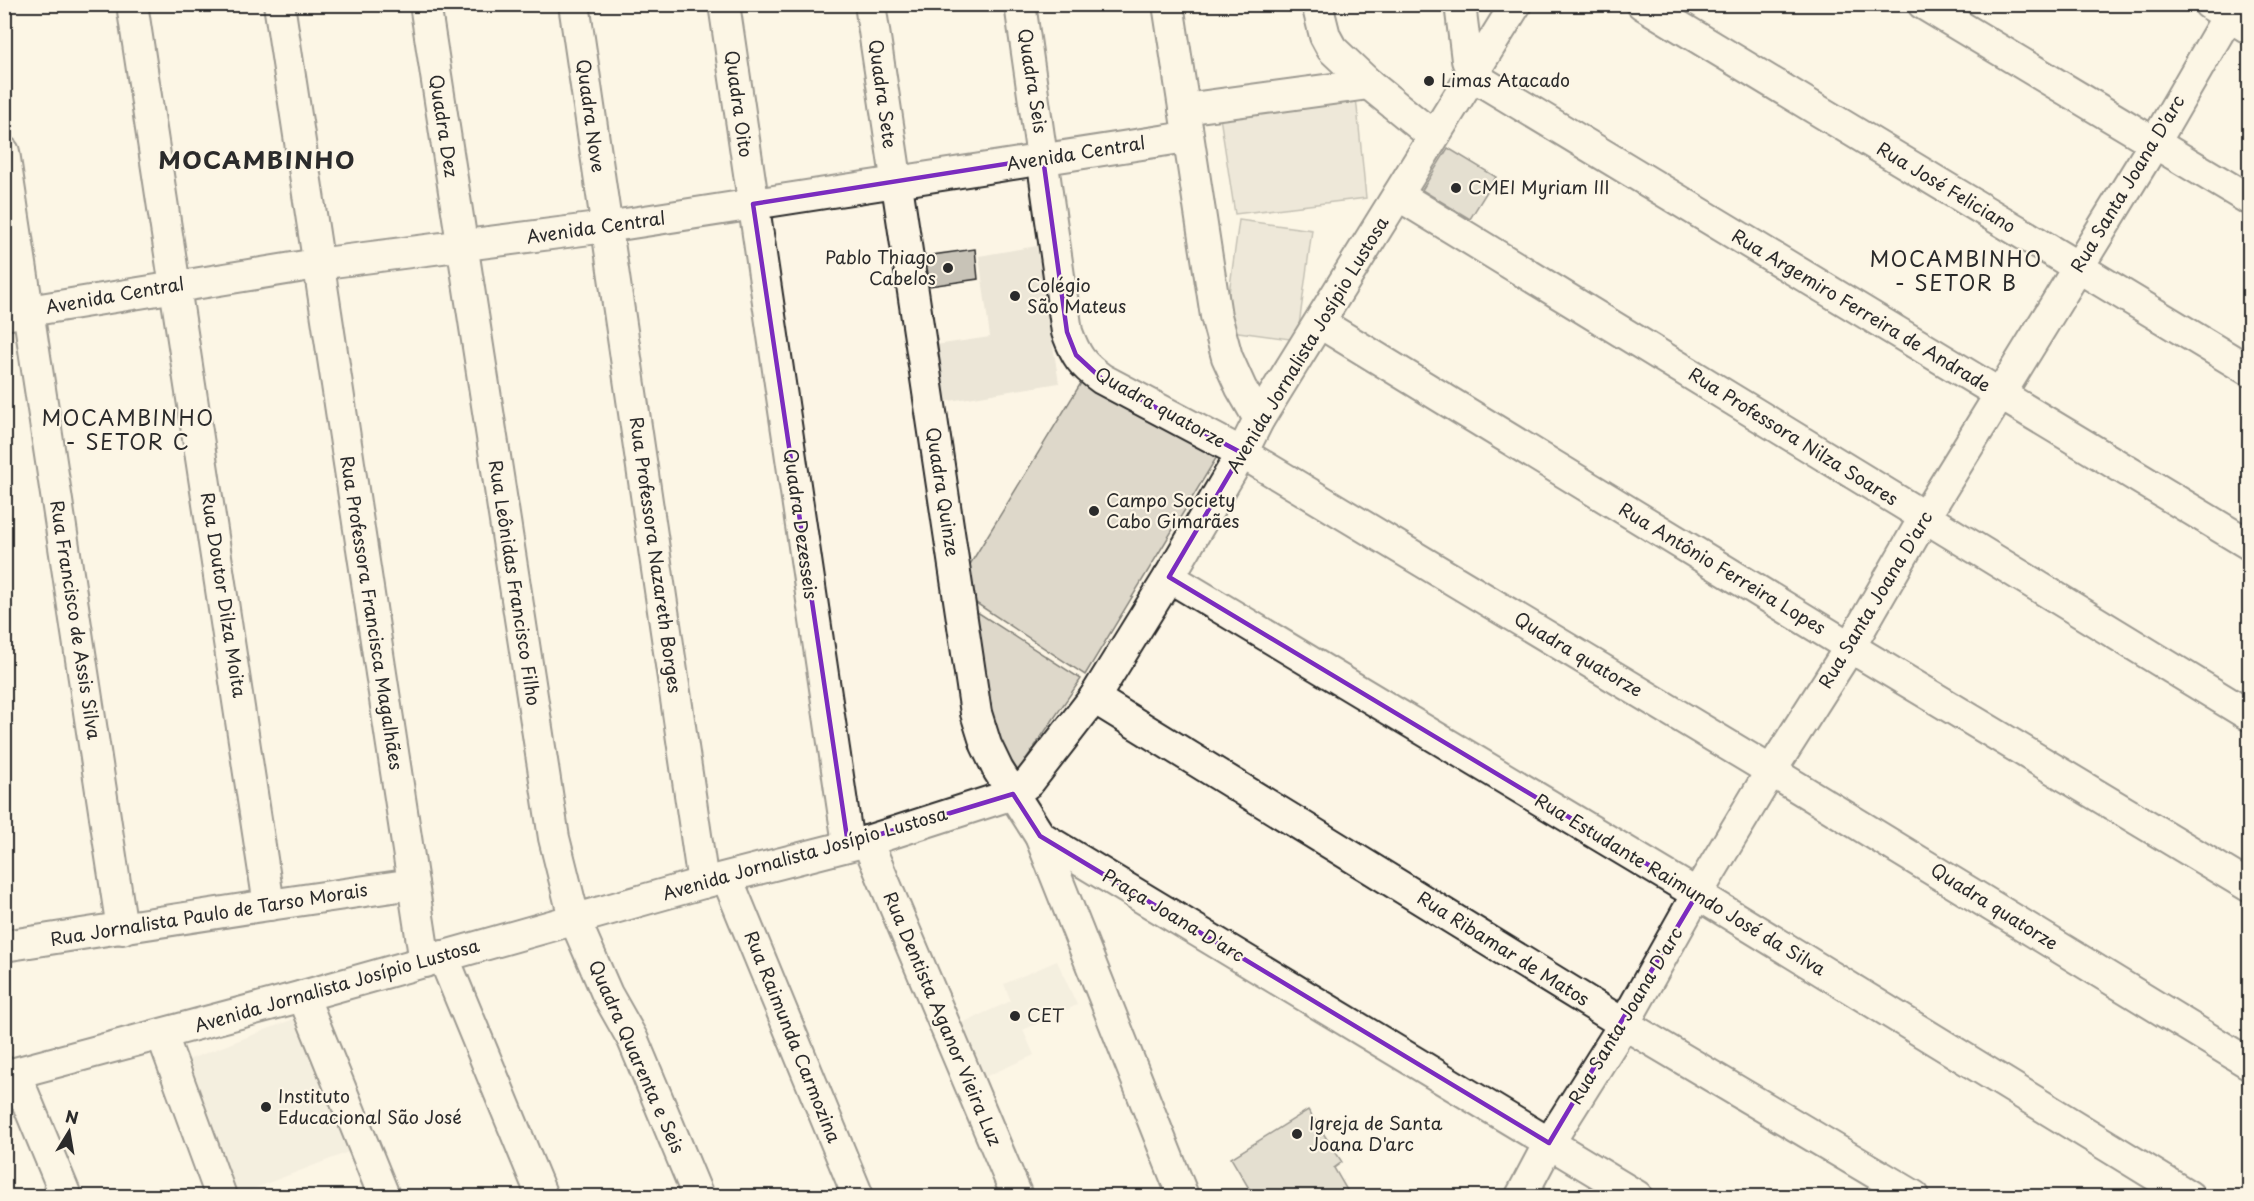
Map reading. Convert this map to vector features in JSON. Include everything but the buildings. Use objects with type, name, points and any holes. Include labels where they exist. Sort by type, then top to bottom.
[{"type":"street","name":"Rua Doutor Dilza Moita","points":[[132,4],[269,904]]},
{"type":"street","name":"Rua Professora Francisca Magalhães","points":[[279,4],[413,884],[434,959],[542,1197]]},
{"type":"street","name":"Quadra Dez","points":[[425,4],[461,247]]},
{"type":"street","name":"Quadra Nove","points":[[574,4],[606,227]]},
{"type":"street","name":"Quadra Oito","points":[[724,4],[753,204]]},
{"type":"street","name":"Quadra Sete","points":[[870,4],[895,183]]},
{"type":"street","name":"Quadra Seis","points":[[1020,4],[1043,158]]},
{"type":"street","points":[[1168,4],[1216,316],[1227,357],[1259,419]]},
{"type":"street","points":[[1317,4],[1329,46],[1369,84],[1433,136]]},
{"type":"street","points":[[1460,4],[1467,60],[1473,76]]},
{"type":"street","name":"Avenida Jornalista Josípio Lustosa","points":[[10,1074],[162,1035],[574,918],[857,843],[1013,794],[1029,782],[1094,698],[1169,577],[1242,453],[1259,419],[1516,4]]},
{"type":"street","name":"Rua José Feliciano","points":[[1642,4],[2250,371]]},
{"type":"street","points":[[1923,4],[2250,200]]},
{"type":"street","name":"Rua Santa Joana D'arc","points":[[1521,1197],[1549,1143],[1624,1024],[1697,894],[1771,771],[1850,647],[1924,518],[2154,144],[2230,14]]},
{"type":"street","name":"Rua Argemiro Ferreira de Andrade","points":[[1473,76],[2250,545]]},
{"type":"street","name":"Avenida Central","points":[[16,313],[317,264],[606,227],[1043,158],[1185,123],[1369,84]]},
{"type":"street","name":"Rua Francisco de Assis Silva","points":[[4,152],[16,313],[122,929]]},
{"type":"street","name":"Quadra quatorze","points":[[1043,158],[1067,332],[1076,355],[1086,367],[1102,379],[1242,453],[1771,771],[2250,1064]]},
{"type":"street","name":"Quadra Quinze","points":[[895,183],[976,713],[986,745],[998,770],[1040,836]]},
{"type":"street","name":"Rua Professora Nilza Soares","points":[[1398,195],[2250,716]]},
{"type":"street","name":"Quadra Dezesseis","points":[[753,204],[857,843]]},
{"type":"street","name":"Rua Professora Nazareth Borges","points":[[606,227],[715,880]]},
{"type":"street","name":"Rua Leônidas Francisco Filho","points":[[461,247],[554,838],[574,918]]},
{"type":"street","name":"Rua Antônio Ferreira Lopes","points":[[1320,323],[1850,647],[2250,887]]},
{"type":"street","name":"Rua Estudante Raimundo José da Silva","points":[[1169,577],[1697,894],[2189,1197]]},
{"type":"street","name":"Rua Ribamar de Matos","points":[[1094,698],[1624,1024],[1914,1197]]},
{"type":"street","points":[[1040,836],[1183,1197]]},
{"type":"street","name":"Praça Joana D'arc","points":[[1040,836],[1637,1197]]},
{"type":"street","name":"Rua Dentista Aganor Vieira Luz","points":[[857,843],[1017,1197]]},
{"type":"street","name":"Rua Raimunda Carmozina","points":[[715,880],[858,1197]]},
{"type":"street","name":"Rua Jornalista Paulo de Tarso Morais","points":[[4,946],[269,904],[413,884]]},
{"type":"street","name":"Quadra Quarenta e Seis","points":[[574,918],[608,994],[633,1040],[698,1197]]},
{"type":"street","points":[[303,996],[384,1197]]},
{"type":"street","points":[[162,1035],[220,1197]]},
{"type":"street","points":[[10,1074],[66,1197]]},
{"type":"highlighted area","points":[[1043,158],[1067,332],[1076,355],[1102,379],[1242,453],[1169,577],[1697,894],[1549,1143],[1040,836],[1013,794],[848,844],[753,204]]},
{"type":"shaded area","points":[[1356,97],[1366,198],[1235,214],[1220,117]]},
{"type":"shaded area","points":[[1239,220],[1312,230],[1297,340],[1224,330]]},
{"type":"shaded area","name":"Colégio São Mateus","points":[[1037,246],[1059,383],[938,403],[929,346],[990,337],[979,256]]},
{"type":"shaded area","name":"Campo Society Cabo Gimarães","points":[[1084,378],[1221,450],[1085,675],[973,601],[966,571]]},
{"type":"shaded area","points":[[971,608],[1081,679],[1015,775],[984,707]]},
{"type":"shaded area","name":"CET","points":[[1057,961],[1077,1005],[1023,1030],[1034,1055],[978,1080],[953,1027],[1011,1001],[1004,984]]},
{"type":"shaded area","name":"Instituto Educacional São José","points":[[299,1017],[351,1151],[235,1196],[180,1063]]},
{"type":"place","name":"Limas Atacado","points":[[1429,81]]},
{"type":"place","name":"CMEI Myriam III","points":[[1456,188]]},
{"type":"place","name":"Pablo Thiago Cabelos","points":[[948,268]]},
{"type":"place","name":"Colégio São Mateus","points":[[1015,296]]},
{"type":"place","name":"Campo Society Cabo Gimarães","points":[[1094,511]]},
{"type":"place","name":"CET","points":[[1015,1016]]},
{"type":"place","name":"Instituto Educacional São José","points":[[266,1107]]},
{"type":"place","name":"Igreja de Santa Joana D'arc","points":[[1297,1134]]},
{"type":"district","name":"MOCAMBINHO","points":[[257,161]]},
{"type":"district","name":"MOCAMBINHO - SETOR B","points":[[1956,272]]},
{"type":"district","name":"MOCAMBINHO - SETOR C","points":[[128,431]]}]
